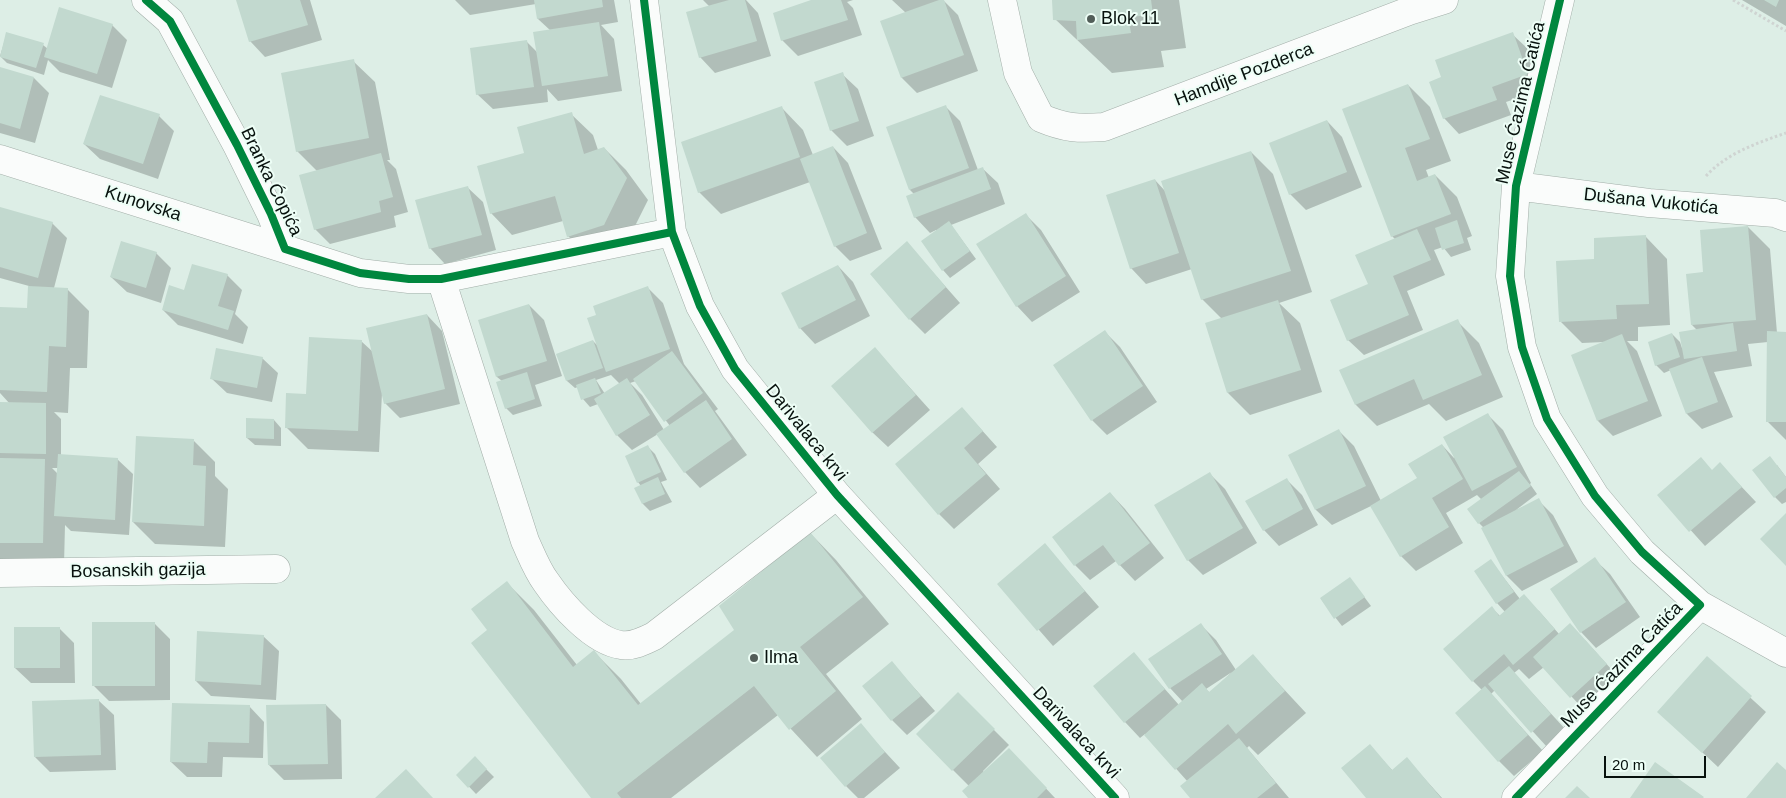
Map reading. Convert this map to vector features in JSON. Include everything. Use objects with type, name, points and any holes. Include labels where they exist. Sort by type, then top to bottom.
[{"type":"street","name":"Branka Ćopića","points":[[146,0],[170,21],[237,145],[271,214],[285,249],[360,273],[409,279],[441,279],[672,232]]},
{"type":"street","name":"Darivalaca krvi","points":[[644,0],[672,232],[700,306],[735,369],[837,495],[1115,798]]},
{"type":"street","name":"Hamdije Pozderca","points":[[1002,0],[1018,73],[1041,118],[1062,127],[1081,129],[1104,127],[1410,11],[1444,0]]},
{"type":"street","name":"Muse Ćazima Ćatića","points":[[1516,798],[1700,605],[1642,552],[1595,496],[1547,418],[1522,348],[1510,276],[1516,186],[1560,0]]},
{"type":"street","name":"Kunovska","points":[[0,159],[285,249]]},
{"type":"street","name":"Dušana Vukotića","points":[[1516,186],[1775,214],[1786,217]]},
{"type":"street","points":[[441,279],[525,541],[545,582],[586,627],[607,642],[623,646],[636,644],[654,636],[837,495]]},
{"type":"street","name":"Bosanskih gazija","points":[[0,573],[276,569]]},
{"type":"street","points":[[1700,605],[1786,653]]},
{"type":"path","points":[[1733,0],[1786,31]]},
{"type":"path","points":[[1678,205],[1713,168],[1748,146],[1786,133]]},
{"type":"building","points":[[236,0],[300,0],[308,25],[249,42]]},
{"type":"building","points":[[534,0],[602,0],[603,7],[537,19]]},
{"type":"building","points":[[729,0],[745,0],[757,41],[699,58],[686,12]]},
{"type":"building","points":[[811,0],[841,0],[848,20],[781,41],[773,13]]},
{"type":"building","points":[[939,0],[944,0],[964,55],[901,78],[880,21]]},
{"type":"building","name":"Blok 11","points":[[1052,0],[1151,0],[1153,15],[1128,17],[1131,33],[1077,40],[1076,21],[1053,20]]},
{"type":"building","points":[[1764,0],[1779,0],[1776,7]]},
{"type":"building","points":[[59,7],[113,24],[97,74],[44,57]]},
{"type":"building","points":[[599,22],[608,76],[542,86],[533,32]]},
{"type":"building","points":[[6,32],[44,43],[36,68],[0,57]]},
{"type":"building","points":[[1513,32],[1528,74],[1492,87],[1497,100],[1443,119],[1429,82],[1441,77],[1435,60]]},
{"type":"building","points":[[527,40],[534,87],[476,95],[470,48]]},
{"type":"building","points":[[354,59],[369,138],[296,152],[281,73]]},
{"type":"building","points":[[0,67],[34,77],[20,129],[0,123]]},
{"type":"building","points":[[843,72],[859,121],[830,131],[814,82]]},
{"type":"building","points":[[1408,84],[1430,139],[1405,148],[1417,181],[1435,174],[1451,214],[1391,237],[1342,109]]},
{"type":"building","points":[[100,95],[160,114],[143,164],[83,144]]},
{"type":"building","points":[[946,105],[969,168],[909,190],[886,127]]},
{"type":"building","points":[[782,106],[800,157],[698,193],[681,142]]},
{"type":"building","points":[[572,112],[584,154],[604,147],[627,178],[604,225],[567,237],[555,196],[490,214],[477,166],[524,153],[517,127]]},
{"type":"building","points":[[1327,120],[1347,172],[1289,195],[1269,143]]},
{"type":"building","points":[[833,146],[867,233],[834,247],[800,159]]},
{"type":"building","points":[[1251,151],[1291,271],[1201,300],[1161,181]]},
{"type":"building","points":[[381,153],[393,197],[379,201],[381,212],[314,230],[299,175]]},
{"type":"building","points":[[983,167],[991,189],[914,218],[906,196]]},
{"type":"building","points":[[1155,179],[1179,253],[1130,269],[1106,195]]},
{"type":"building","points":[[468,186],[482,235],[429,249],[415,200]]},
{"type":"building","points":[[0,207],[53,222],[38,278],[0,267]]},
{"type":"building","points":[[1026,213],[1066,276],[1016,307],[976,244]]},
{"type":"building","points":[[1457,220],[1464,243],[1442,250],[1435,228]]},
{"type":"building","points":[[949,221],[970,251],[942,271],[921,241]]},
{"type":"building","points":[[1748,226],[1756,320],[1691,325],[1686,274],[1703,272],[1700,230]]},
{"type":"building","points":[[1417,229],[1431,260],[1393,276],[1409,315],[1347,341],[1330,300],[1368,284],[1355,255]]},
{"type":"building","points":[[1646,235],[1649,304],[1616,305],[1617,319],[1559,322],[1556,261],[1594,259],[1594,238]]},
{"type":"building","points":[[121,241],[157,252],[146,288],[110,277]]},
{"type":"building","points":[[907,241],[946,287],[909,320],[870,274]]},
{"type":"building","points":[[192,264],[228,274],[218,306],[234,311],[228,330],[162,310],[169,285],[184,290]]},
{"type":"building","points":[[838,265],[856,300],[799,329],[781,293]]},
{"type":"building","points":[[28,286],[68,288],[66,347],[49,346],[47,392],[0,390],[0,307],[27,308]]},
{"type":"building","points":[[648,286],[670,349],[606,372],[587,318],[596,315],[593,306]]},
{"type":"building","points":[[1278,300],[1301,370],[1227,393],[1205,323]]},
{"type":"building","points":[[529,304],[547,361],[496,377],[478,320]]},
{"type":"building","points":[[427,314],[445,389],[384,404],[366,328]]},
{"type":"building","points":[[1458,319],[1482,375],[1423,400],[1414,379],[1355,405],[1339,370]]},
{"type":"building","points":[[1733,323],[1737,351],[1684,359],[1679,332]]},
{"type":"building","points":[[1105,330],[1143,386],[1091,421],[1053,365]]},
{"type":"building","points":[[1767,331],[1786,332],[1786,422],[1766,422]]},
{"type":"building","points":[[1672,333],[1680,357],[1655,366],[1648,342]]},
{"type":"building","points":[[1622,334],[1648,401],[1597,421],[1571,355]]},
{"type":"building","points":[[309,337],[362,340],[358,431],[285,428],[286,393],[306,394]]},
{"type":"building","points":[[593,340],[603,368],[566,381],[556,354]]},
{"type":"building","points":[[875,347],[916,395],[872,433],[831,386]]},
{"type":"building","points":[[216,348],[263,357],[257,388],[210,379]]},
{"type":"building","points":[[672,351],[703,393],[664,422],[633,379]]},
{"type":"building","points":[[1702,357],[1718,402],[1686,414],[1669,369]]},
{"type":"building","points":[[527,372],[535,399],[505,409],[496,382]]},
{"type":"building","points":[[595,378],[601,393],[581,400],[576,385]]},
{"type":"building","points":[[627,378],[650,415],[616,436],[594,399]]},
{"type":"building","points":[[706,400],[732,439],[684,473],[656,434]]},
{"type":"building","points":[[0,402],[46,403],[46,454],[0,453]]},
{"type":"building","points":[[962,407],[983,431],[964,448],[986,474],[938,515],[895,464]]},
{"type":"building","points":[[1488,413],[1517,467],[1472,491],[1443,437]]},
{"type":"building","points":[[246,418],[274,419],[274,439],[246,438]]},
{"type":"building","points":[[1339,429],[1366,486],[1315,510],[1288,455]]},
{"type":"building","points":[[136,436],[194,439],[193,465],[206,466],[204,526],[132,522]]},
{"type":"building","points":[[1442,444],[1463,479],[1432,498],[1449,527],[1400,557],[1370,506],[1417,478],[1408,464]]},
{"type":"building","points":[[648,445],[661,472],[637,483],[625,456]]},
{"type":"building","points":[[58,454],[118,458],[115,520],[54,516]]},
{"type":"building","points":[[1770,456],[1786,477],[1786,488],[1774,498],[1752,470]]},
{"type":"building","points":[[1701,457],[1712,470],[1720,462],[1742,487],[1689,532],[1657,495]]},
{"type":"building","points":[[0,458],[45,459],[43,543],[0,543]]},
{"type":"building","points":[[1519,471],[1531,486],[1478,524],[1467,509]]},
{"type":"building","points":[[1210,472],[1243,528],[1187,561],[1154,505]]},
{"type":"building","points":[[658,477],[665,494],[642,504],[634,488]]},
{"type":"building","points":[[1287,478],[1303,509],[1263,531],[1245,501]]},
{"type":"building","points":[[1110,492],[1150,543],[1119,566],[1103,545],[1074,566],[1052,537]]},
{"type":"building","points":[[1539,498],[1564,546],[1506,576],[1481,528]]},
{"type":"building","points":[[1786,513],[1786,566],[1760,539]]},
{"type":"building","name":"Ilma","points":[[810,532],[863,597],[800,647],[836,691],[789,730],[754,686],[617,793],[621,798],[591,798],[471,643],[487,630],[471,609],[507,581],[573,667],[594,650],[638,705],[734,630],[719,606]]},
{"type":"building","points":[[1045,543],[1085,591],[1037,631],[997,584]]},
{"type":"building","points":[[1595,557],[1626,602],[1580,633],[1550,589]]},
{"type":"building","points":[[1491,559],[1514,592],[1496,604],[1474,571]]},
{"type":"building","points":[[1350,577],[1365,597],[1334,619],[1320,598]]},
{"type":"building","points":[[1524,594],[1555,629],[1513,665],[1504,654],[1472,682],[1443,649],[1492,606],[1499,616]]},
{"type":"building","points":[[92,622],[155,622],[155,686],[92,686]]},
{"type":"building","points":[[1201,623],[1222,654],[1169,689],[1148,659]]},
{"type":"building","points":[[1570,623],[1607,664],[1570,698],[1533,657]]},
{"type":"building","points":[[14,627],[60,627],[60,668],[14,668]]},
{"type":"building","points":[[197,631],[264,635],[261,685],[195,681]]},
{"type":"building","points":[[1134,652],[1165,689],[1124,723],[1093,686]]},
{"type":"building","points":[[1253,654],[1285,691],[1236,734],[1228,724],[1175,770],[1144,735],[1202,683],[1209,692]]},
{"type":"building","points":[[1707,656],[1752,696],[1702,753],[1657,712]]},
{"type":"building","points":[[892,661],[921,696],[891,721],[862,686]]},
{"type":"building","points":[[1509,666],[1551,714],[1531,733],[1488,684]]},
{"type":"building","points":[[1485,686],[1528,735],[1498,762],[1455,713]]},
{"type":"building","points":[[958,692],[995,729],[952,771],[916,734]]},
{"type":"building","points":[[99,699],[101,755],[34,757],[32,701]]},
{"type":"building","points":[[172,703],[250,705],[249,743],[208,742],[207,763],[170,762]]},
{"type":"building","points":[[326,704],[328,764],[268,765],[266,705]]},
{"type":"building","points":[[861,723],[885,752],[845,787],[820,758]]},
{"type":"building","points":[[1239,738],[1276,783],[1257,798],[1190,798],[1180,786]]},
{"type":"building","points":[[1370,744],[1392,770],[1407,757],[1441,798],[1366,798],[1341,768]]},
{"type":"building","points":[[1009,748],[1047,788],[1037,798],[968,798],[962,791]]},
{"type":"building","points":[[475,756],[487,769],[468,788],[456,775]]},
{"type":"building","points":[[1655,762],[1704,797],[1630,798]]},
{"type":"building","points":[[1777,762],[1786,770],[1786,798],[1746,798]]},
{"type":"building","points":[[406,769],[433,798],[375,798]]},
{"type":"building","points":[[1577,786],[1590,798],[1565,798]]},
{"type":"cycle path","points":[[146,0],[170,21],[237,145],[271,214],[285,249],[360,273],[409,279],[441,279],[672,232]]},
{"type":"cycle path","points":[[644,0],[672,232],[700,306],[735,369],[837,495],[1115,798]]},
{"type":"cycle path","points":[[1516,798],[1700,605],[1642,552],[1595,496],[1547,419],[1522,347],[1510,276],[1516,186],[1560,0]]},
{"type":"place","name":"Blok 11","points":[[1091,19]]},
{"type":"place","name":"Ilma","points":[[754,658]]}]
